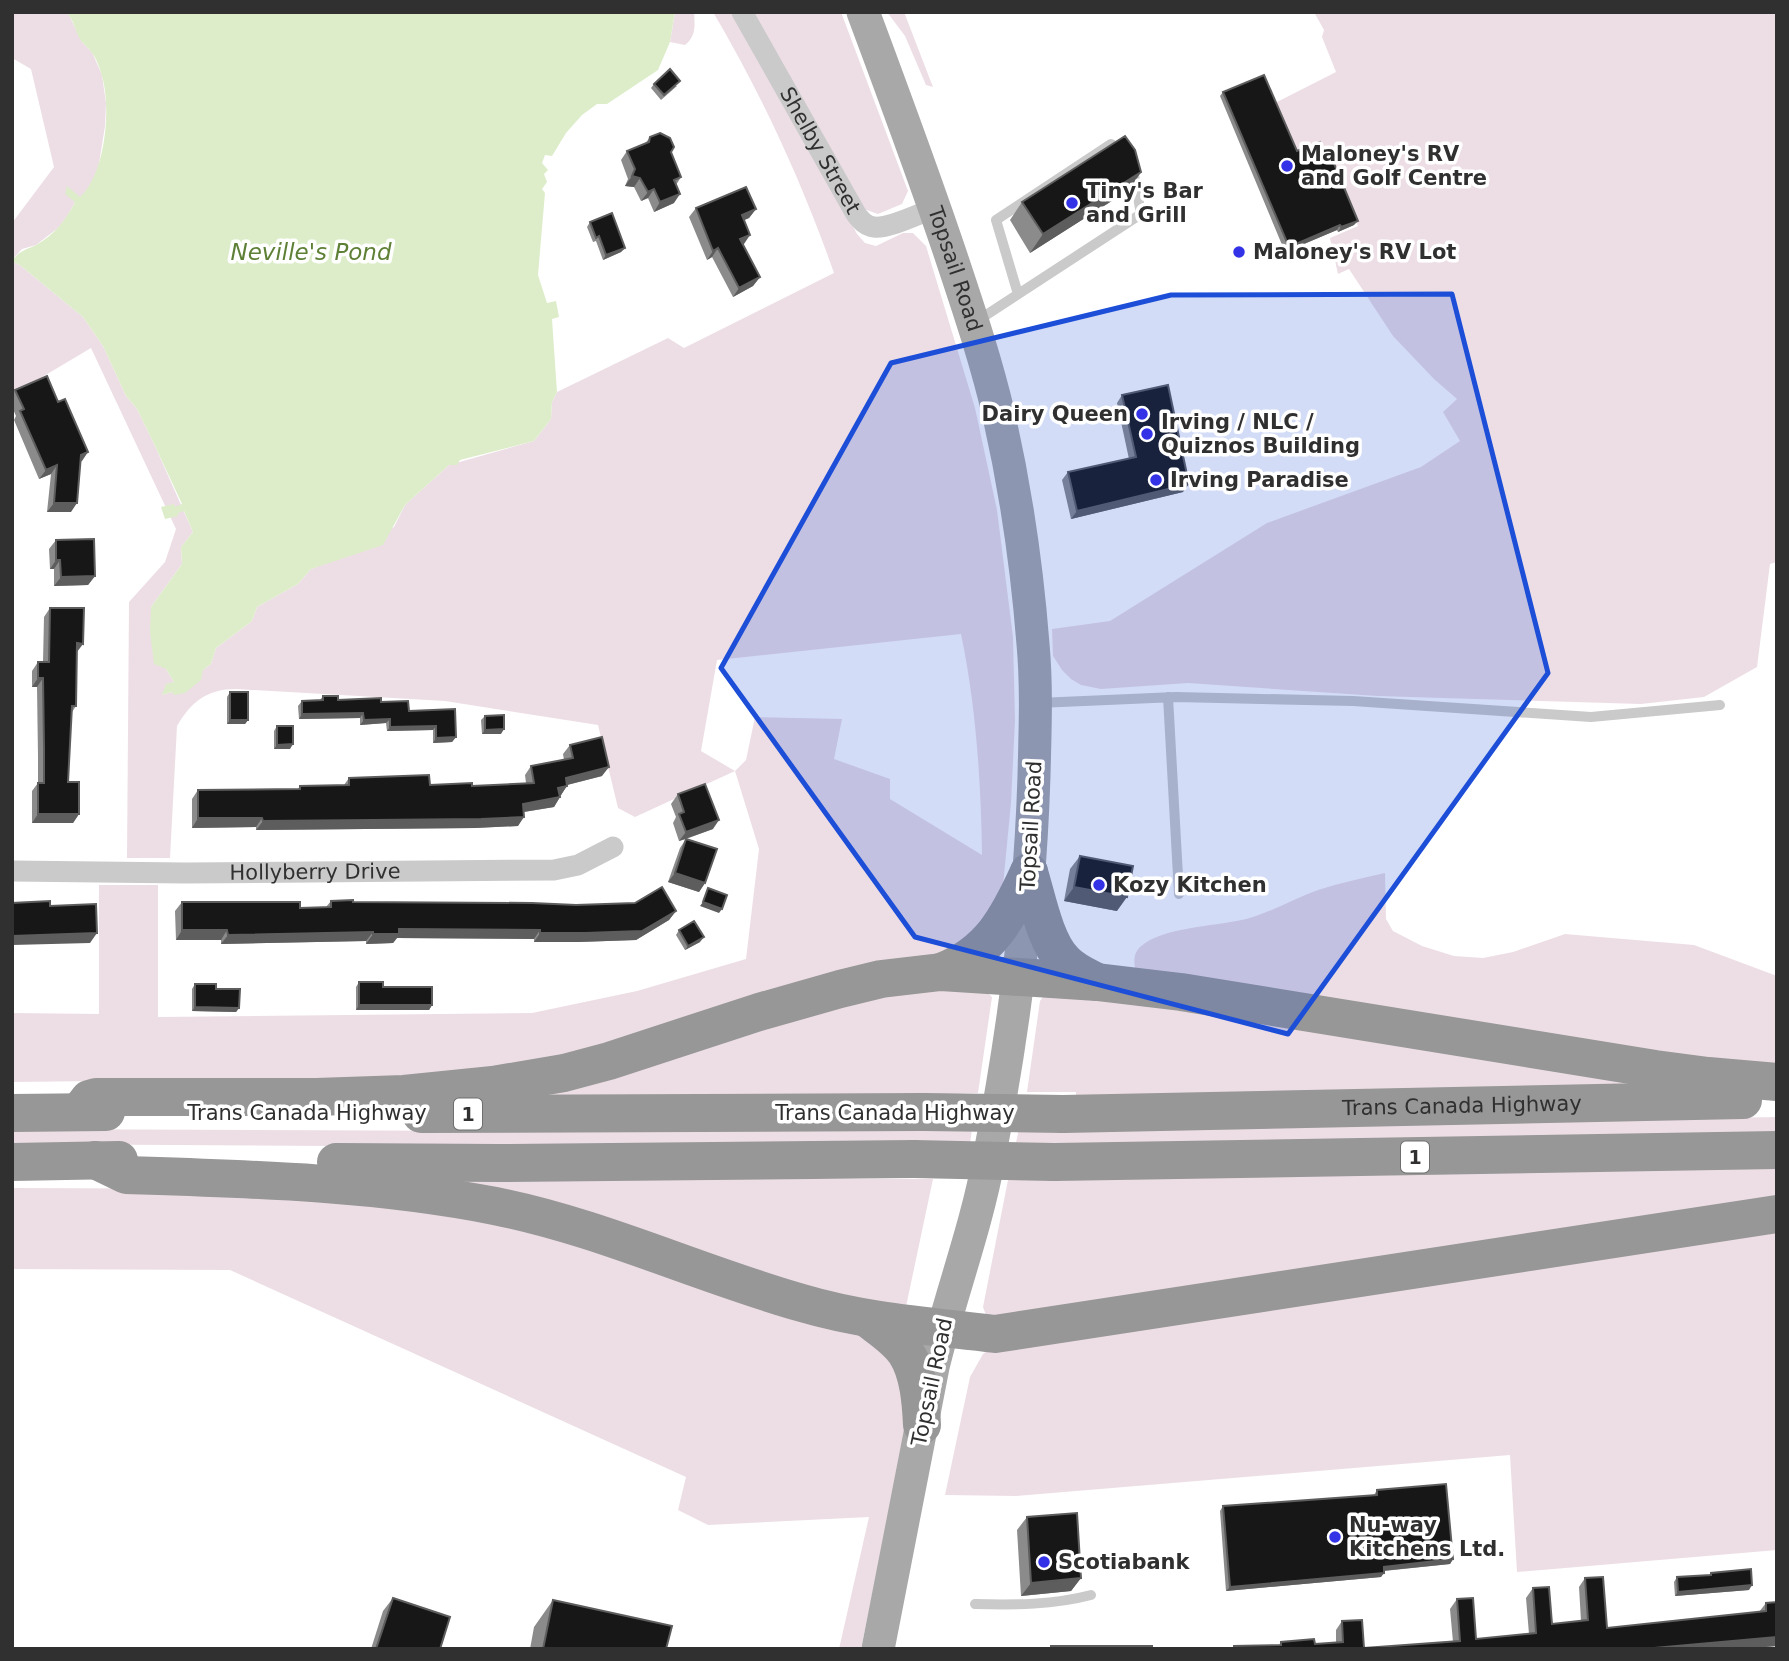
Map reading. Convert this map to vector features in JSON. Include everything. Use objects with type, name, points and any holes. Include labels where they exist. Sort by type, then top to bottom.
[{"type":"highway","points":[[941,972],[975,955],[987,944],[1005,920],[1030,872]]},
{"type":"highway","points":[[1030,872],[1045,925],[1057,952],[1073,969],[1097,982]]},
{"type":"highway","points":[[12,1098],[27,1098],[65,1112],[96,1097],[316,1097],[404,1094],[493,1085],[609,1061],[759,1012],[840,989],[881,979],[941,972],[1097,982],[1181,992],[1655,1069],[1777,1082]]},
{"type":"highway","name":"Trans Canada Highway","points":[[12,1112],[1063,1114],[1777,1099]]},
{"type":"highway","name":"1","points":[[12,1162],[84,1160],[499,1163],[914,1159],[1054,1162],[1777,1150]]},
{"type":"highway","points":[[12,1176],[55,1175],[84,1160],[126,1175],[344,1184],[496,1206],[563,1223],[805,1304],[868,1320],[995,1334],[1777,1214]]},
{"type":"highway","points":[[868,1320],[886,1332],[907,1354],[918,1389],[922,1425]]},
{"type":"main road","name":"Topsail Road","points":[[863,12],[935,208],[973,323],[999,419],[1020,525],[1033,646],[1035,703],[1030,872],[1019,978],[1007,1056],[978,1216],[943,1328],[878,1649]]},
{"type":"street","name":"Shelby Street","points":[[742,12],[856,214],[864,223],[873,227],[882,226],[935,208]]},
{"type":"street","name":"Hollyberry Drive","points":[[12,871],[185,873],[554,870],[578,865],[613,847]]},
{"type":"lane","points":[[973,323],[1018,294],[1140,214],[1133,176],[1121,149],[1111,144],[996,220],[1018,294]]},
{"type":"lane","points":[[1035,703],[1168,698],[1353,701],[1591,718],[1720,705]]},
{"type":"lane","points":[[1168,698],[1178,894]]},
{"type":"lane","points":[[975,1604],[1066,1602],[1091,1595]]},
{"type":"highlighted area","points":[[1452,294],[1548,673],[1288,1034],[915,937],[721,668],[891,363],[1171,295]]},
{"type":"shaded area","points":[[12,12],[66,12],[82,42],[92,52],[102,75],[106,103],[98,170],[88,190],[75,202],[58,228],[36,245],[22,249],[12,260],[12,223],[54,167],[31,69],[12,58]]},
{"type":"shaded area","points":[[675,12],[694,12],[693,34],[685,45],[670,42]]},
{"type":"shaded area","points":[[713,12],[731,12],[830,182],[857,234],[865,243],[876,246],[903,233],[913,233],[926,246],[975,408],[997,510],[1013,637],[1015,720],[1011,803],[1001,906],[973,944],[606,1052],[464,1077],[12,1082],[12,1013],[99,1014],[99,885],[158,885],[158,1017],[532,1013],[637,991],[746,959],[759,849],[735,771],[635,817],[618,808],[598,725],[445,701],[236,689],[217,691],[194,704],[177,726],[170,858],[127,858],[129,602],[165,562],[176,529],[91,348],[12,395],[12,261],[83,317],[103,346],[126,396],[137,409],[155,446],[193,532],[181,547],[182,564],[151,607],[166,669],[174,682],[162,695],[172,692],[211,664],[216,648],[252,621],[257,607],[298,584],[311,569],[394,527],[405,505],[449,465],[534,441],[551,419],[552,402],[557,392],[668,338],[684,348],[834,273],[780,140]],"holes":[[[961,634],[977,744],[982,855],[890,799],[890,779],[834,759],[842,719],[755,717],[746,760],[735,771],[701,751],[717,660]]]},
{"type":"shaded area","points":[[751,12],[841,12],[908,191],[902,204],[878,214],[864,209]]},
{"type":"shaded area","points":[[887,12],[904,12],[933,87],[926,85],[905,36]]},
{"type":"shaded area","points":[[1314,12],[1777,12],[1777,562],[1770,564],[1757,667],[1704,697],[1641,704],[1377,696],[1188,683],[1101,689],[1081,685],[1062,670],[1053,656],[1052,629],[1110,621],[1267,523],[1421,467],[1460,441],[1443,412],[1457,399],[1393,336],[1349,269],[1338,274],[1330,238],[1358,226],[1321,142],[1296,150],[1275,103],[1336,72],[1322,37],[1324,30]]},
{"type":"shaded area","points":[[1385,873],[1386,919],[1393,931],[1422,946],[1454,956],[1483,958],[1513,952],[1565,934],[1694,945],[1777,976],[1777,1073],[1137,977],[1135,954],[1140,947],[1164,934],[1253,917],[1318,890]]},
{"type":"shaded area","points":[[985,990],[992,997],[978,1093],[613,1104],[477,1095],[855,992]]},
{"type":"shaded area","points":[[1047,991],[1732,1085],[1076,1097],[1076,1092],[1027,1092],[1040,1001]]},
{"type":"shaded area","points":[[1777,1117],[1777,1135],[1015,1147],[1019,1129]]},
{"type":"shaded area","points":[[12,1129],[972,1129],[970,1144],[496,1147],[12,1144]]},
{"type":"shaded area","points":[[1777,1168],[1777,1207],[1041,1321],[986,1315],[983,1307],[1008,1180]]},
{"type":"shaded area","points":[[360,1179],[933,1179],[904,1316]]},
{"type":"shaded area","points":[[12,1188],[265,1189],[490,1212],[884,1342],[913,1398],[861,1649],[839,1649],[869,1517],[708,1525],[678,1510],[686,1477],[230,1270],[12,1269]]},
{"type":"shaded area","points":[[1777,1220],[1777,1550],[1517,1572],[1510,1455],[1016,1496],[945,1495],[970,1377],[983,1354],[994,1346]]},
{"type":"water","name":"Neville's Pond","points":[[66,12],[675,12],[670,42],[658,70],[607,104],[597,104],[582,115],[566,133],[552,156],[545,155],[542,163],[548,170],[544,174],[547,182],[542,189],[545,193],[538,275],[547,303],[556,301],[559,317],[552,319],[557,392],[552,402],[551,419],[534,441],[460,460],[457,465],[449,465],[405,505],[383,545],[311,569],[298,584],[257,607],[252,621],[216,648],[211,664],[203,670],[201,680],[185,693],[174,695],[172,692],[162,695],[166,684],[174,682],[166,669],[154,664],[150,632],[151,607],[182,564],[181,547],[193,532],[184,511],[178,513],[178,516],[165,519],[161,507],[182,504],[137,409],[126,396],[103,346],[83,317],[12,261],[58,227],[75,202],[65,194],[67,186],[80,197],[89,186],[101,156],[106,102],[100,70]]},
{"type":"building","points":[[670,69],[680,81],[664,95],[654,84]]},
{"type":"building","name":"Maloney's RV and Golf Centre","points":[[1264,75],[1297,151],[1320,142],[1328,163],[1333,161],[1358,221],[1341,227],[1340,225],[1289,247],[1223,92]]},
{"type":"building","points":[[660,133],[670,138],[674,147],[671,152],[681,177],[674,180],[680,194],[660,202],[654,189],[648,192],[640,178],[632,176],[635,169],[627,151],[649,142],[650,137]]},
{"type":"building","name":"Tiny's Bar and Grill","points":[[1125,136],[1135,150],[1141,172],[1043,234],[1022,202]]},
{"type":"building","points":[[746,187],[756,209],[742,215],[750,235],[740,239],[760,277],[739,288],[718,248],[713,251],[696,208]]},
{"type":"building","points":[[612,213],[625,248],[606,255],[590,222]]},
{"type":"building","points":[[47,376],[58,402],[65,399],[88,452],[81,455],[77,503],[54,503],[57,465],[46,470],[20,411],[24,409],[15,390]]},
{"type":"building","points":[[1168,385],[1189,484],[1077,511],[1068,472],[1136,457],[1122,395]]},
{"type":"building","points":[[94,539],[95,576],[61,577],[60,560],[56,560],[56,540]]},
{"type":"building","points":[[50,608],[84,608],[83,644],[77,643],[76,706],[72,706],[68,782],[79,782],[79,814],[38,814],[38,783],[44,783],[44,748],[43,678],[38,678],[38,662],[49,662]]},
{"type":"building","points":[[230,692],[248,692],[248,720],[230,720]]},
{"type":"building","points":[[323,696],[338,696],[338,700],[381,698],[381,702],[408,701],[409,711],[455,709],[456,737],[436,738],[436,726],[390,727],[390,719],[364,720],[363,713],[302,714],[302,701],[323,700]]},
{"type":"building","points":[[504,715],[504,729],[485,730],[485,716]]},
{"type":"building","points":[[277,726],[293,726],[293,744],[277,745]]},
{"type":"building","points":[[602,737],[609,767],[566,778],[567,786],[558,788],[560,797],[523,804],[524,817],[263,821],[262,818],[198,818],[198,790],[300,789],[300,786],[349,785],[349,778],[429,775],[430,785],[534,783],[531,766],[573,758],[570,745]]},
{"type":"building","points":[[705,784],[719,820],[686,832],[679,814],[684,812],[678,794]]},
{"type":"building","points":[[686,839],[717,849],[705,883],[675,873]]},
{"type":"building","points":[[1080,856],[1133,866],[1127,897],[1074,887]]},
{"type":"building","points":[[662,887],[676,911],[642,931],[540,933],[540,930],[399,929],[399,934],[373,932],[228,935],[227,930],[182,930],[182,902],[300,902],[300,908],[331,907],[331,901],[353,900],[576,905],[635,903]]},
{"type":"building","points":[[708,888],[727,895],[722,909],[703,902]]},
{"type":"building","points":[[50,901],[50,906],[96,904],[97,933],[12,936],[12,903]]},
{"type":"building","points":[[694,921],[704,937],[688,946],[679,930]]},
{"type":"building","points":[[359,982],[383,982],[383,987],[432,987],[432,1005],[359,1005]]},
{"type":"building","points":[[195,984],[216,984],[216,989],[240,989],[239,1008],[195,1007]]},
{"type":"building","name":"Nu-way Kitchens Ltd.","points":[[1446,1484],[1453,1559],[1384,1567],[1384,1573],[1230,1587],[1223,1506],[1377,1495],[1377,1490]]},
{"type":"building","name":"Scotiabank","points":[[1077,1513],[1081,1578],[1031,1583],[1027,1517]]},
{"type":"building","points":[[1751,1569],[1752,1585],[1678,1592],[1677,1577]]},
{"type":"building","points":[[1603,1577],[1607,1628],[1766,1611],[1766,1603],[1777,1602],[1777,1637],[1643,1649],[1234,1649],[1234,1646],[1281,1645],[1281,1642],[1314,1639],[1315,1644],[1343,1642],[1342,1621],[1362,1620],[1364,1648],[1460,1641],[1457,1599],[1473,1598],[1476,1639],[1536,1633],[1533,1588],[1549,1587],[1552,1624],[1588,1620],[1585,1578]]},
{"type":"building","points":[[393,1598],[450,1617],[440,1649],[376,1649]]},
{"type":"building","points":[[553,1600],[672,1626],[666,1649],[543,1649]]},
{"type":"building","points":[[1051,1646],[1152,1646],[1152,1649],[1051,1649]]},
{"type":"place","name":"Maloney's RV and Golf Centre","points":[[1287,166]]},
{"type":"place","name":"Tiny's Bar and Grill","points":[[1072,203]]},
{"type":"place","name":"Maloney's RV Lot","points":[[1239,252]]},
{"type":"place","name":"Dairy Queen","points":[[1142,414]]},
{"type":"place","name":"Irving / NLC / Quiznos Building","points":[[1147,434]]},
{"type":"place","name":"Irving Paradise","points":[[1156,480]]},
{"type":"place","name":"Kozy Kitchen","points":[[1099,885]]},
{"type":"place","name":"Nu-way Kitchens Ltd.","points":[[1335,1537]]},
{"type":"place","name":"Scotiabank","points":[[1044,1562]]}]
